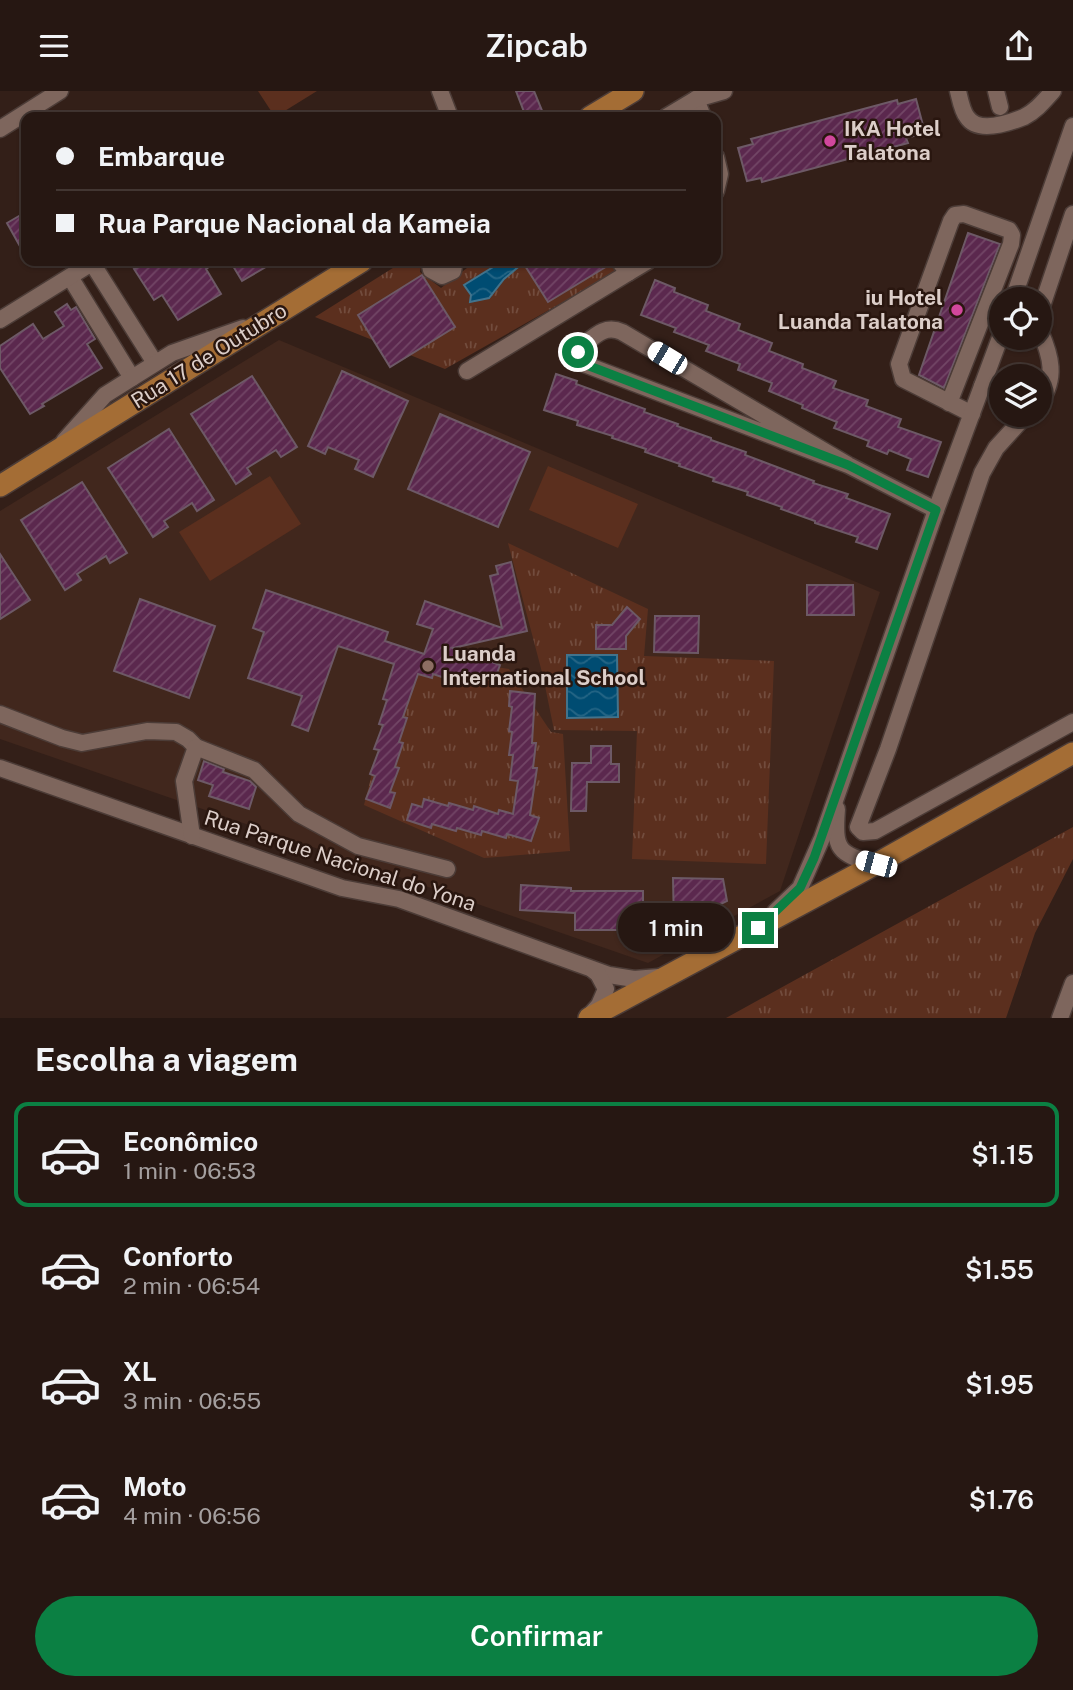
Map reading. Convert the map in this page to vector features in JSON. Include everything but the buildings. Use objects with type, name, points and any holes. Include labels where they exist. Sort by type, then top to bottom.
[{"type":"main road","points":[[598,112],[633,91]]},
{"type":"main road","name":"Rua 17 de Outubro","points":[[0,486],[354,266]]},
{"type":"main road","points":[[588,1018],[675,974],[1073,753]]},
{"type":"street","points":[[27,112],[60,91]]},
{"type":"street","points":[[440,91],[448,112]]},
{"type":"street","points":[[674,112],[696,99],[724,91]]},
{"type":"street","points":[[958,91],[966,117],[977,126],[991,126],[1025,116],[1039,98],[1053,91]]},
{"type":"street","points":[[696,99],[701,112]]},
{"type":"street","points":[[0,129],[21,116]]},
{"type":"street","points":[[1017,287],[1073,126]]},
{"type":"street","points":[[949,403],[1011,244],[1012,235],[1009,230],[964,214],[955,215],[951,221],[899,364],[903,379],[949,403],[972,414]]},
{"type":"street","points":[[1048,287],[1073,214]]},
{"type":"street","points":[[0,320],[88,266]]},
{"type":"street","points":[[96,266],[155,363]]},
{"type":"street","points":[[430,266],[431,270],[442,276],[453,271],[454,266]]},
{"type":"street","points":[[467,371],[623,267]]},
{"type":"street","points":[[70,277],[132,378]]},
{"type":"street","points":[[56,451],[105,395],[155,363],[172,353],[268,319]]},
{"type":"street","points":[[848,465],[584,364],[578,352],[604,329],[615,328],[848,465],[936,510]]},
{"type":"street","points":[[758,928],[800,888],[839,789],[936,510],[995,350]]},
{"type":"street","points":[[982,386],[989,387]]},
{"type":"street","points":[[1015,427],[996,447],[982,473],[888,749],[858,827],[863,832],[875,831],[1073,722]]},
{"type":"street","points":[[0,714],[82,743],[160,730],[176,732],[196,747],[254,770],[299,814],[358,846],[447,869]]},
{"type":"street","points":[[192,836],[184,781],[196,747]]},
{"type":"street","name":"Rua Parque Nacional do Yona","points":[[0,768],[342,888],[399,899],[609,975],[634,979],[675,974]]},
{"type":"street","points":[[839,789],[836,823],[839,846],[844,853],[855,859],[876,864]]},
{"type":"street","points":[[588,966],[598,974],[606,989],[599,1005],[588,1018]]},
{"type":"street","points":[[1060,1018],[1073,983]]},
{"type":"shaded area","name":"Luanda International School","points":[[279,340],[880,592],[780,891],[648,963],[0,739],[0,511]]},
{"type":"green space","points":[[258,91],[317,91],[283,112],[272,112]]},
{"type":"green space","points":[[396,266],[421,266],[420,272],[441,288],[467,266],[613,266],[616,272],[445,369],[315,317]]},
{"type":"green space","points":[[548,466],[638,504],[618,548],[529,510]]},
{"type":"green space","points":[[270,476],[301,524],[210,581],[179,532]]},
{"type":"green space","points":[[508,543],[648,609],[644,656],[774,661],[766,864],[632,859],[637,731],[554,730],[543,676]]},
{"type":"green space","points":[[403,653],[509,669],[551,732],[563,734],[570,851],[484,858],[364,805]]},
{"type":"green space","points":[[1073,827],[1073,859],[1035,933],[1006,1018],[726,1018]]},
{"type":"water","points":[[495,266],[519,266],[504,279],[489,298],[470,302],[471,295],[464,285]]},
{"type":"water","points":[[567,655],[617,655],[618,717],[567,718]]},
{"type":"place","name":"IKA Hotel Talatona","points":[[830,141]]},
{"type":"place","name":"iu Hotel Luanda Talatona","points":[[957,310]]},
{"type":"place","name":"Luanda International School","points":[[428,666]]},
{"type":"route","points":[[578,352],[584,364],[848,465],[936,510],[814,858],[800,888],[758,928]]}]
